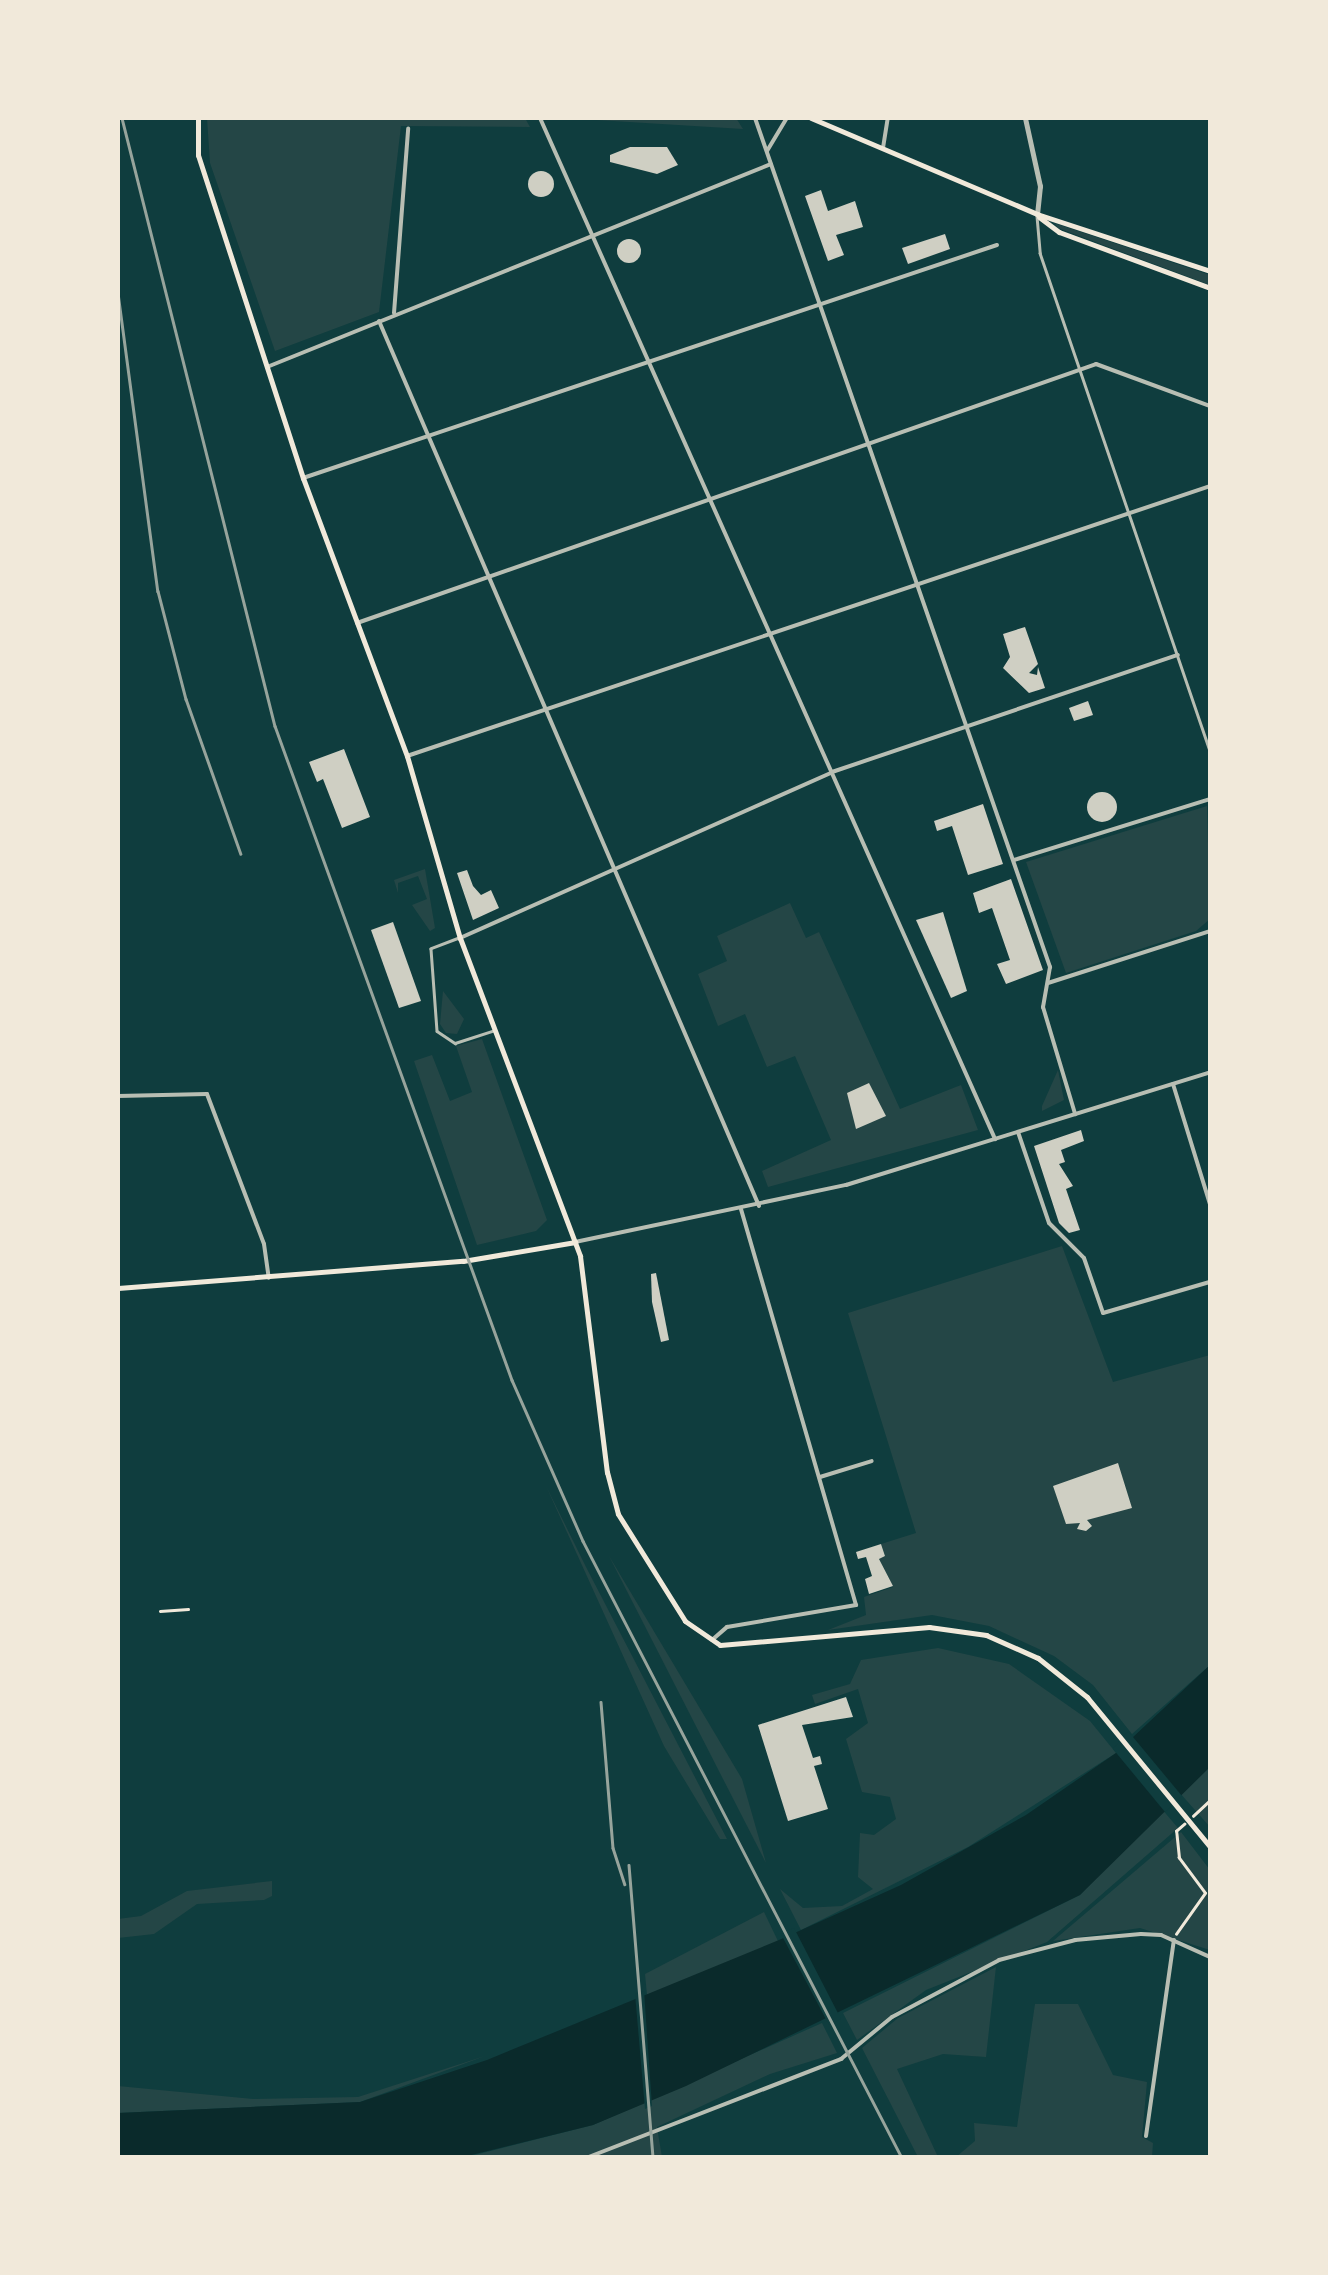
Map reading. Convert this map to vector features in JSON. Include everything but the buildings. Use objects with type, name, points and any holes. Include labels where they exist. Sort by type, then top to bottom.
[{"type":"main road","points":[[198,118],[198,155],[303,478],[407,756],[460,938],[575,1242],[611,1496],[686,1621],[710,1641],[739,1648],[911,1628],[968,1631],[1038,1658],[1100,1713],[1210,1848]]},
{"type":"main road","points":[[811,118],[1037,214],[1210,271]]},
{"type":"main road","points":[[1037,214],[1060,232],[1210,288]]},
{"type":"main road","points":[[118,1288],[464,1261],[575,1242]]},
{"type":"street","points":[[755,118],[1050,967],[1043,1007],[1074,1114]]},
{"type":"street","points":[[767,151],[787,118]]},
{"type":"street","points":[[883,148],[888,118]]},
{"type":"street","points":[[1024,118],[1040,186],[1040,252],[1133,513],[1210,751]]},
{"type":"street","points":[[542,119],[995,1139]]},
{"type":"street","points":[[394,314],[408,129]]},
{"type":"street","points":[[267,366],[771,164]]},
{"type":"street","points":[[303,478],[997,245]]},
{"type":"street","points":[[380,320],[619,869],[759,1206]]},
{"type":"street","points":[[356,623],[1096,364],[1210,406]]},
{"type":"street","points":[[407,756],[1210,486]]},
{"type":"street","points":[[496,1030],[455,1043],[438,1031],[431,950],[832,772],[1178,655]]},
{"type":"street","points":[[1014,860],[1210,799]]},
{"type":"street","points":[[1048,983],[1210,931]]},
{"type":"street","points":[[575,1242],[759,1206],[1210,1072]]},
{"type":"street","points":[[1173,1084],[1210,1204]]},
{"type":"street","points":[[118,1096],[208,1094],[264,1244],[270,1278]]},
{"type":"street","points":[[1018,1132],[1049,1223],[1084,1258],[1103,1313],[1210,1282]]},
{"type":"street","points":[[710,1641],[727,1627],[849,1611],[856,1601],[741,1210]]},
{"type":"street","points":[[820,1477],[872,1461]]},
{"type":"street","points":[[586,2158],[841,2059],[908,2008],[999,1960],[1100,1936],[1174,1940],[1210,1956]]},
{"type":"street","points":[[1146,2136],[1174,1940]]},
{"type":"path","points":[[160,1611],[188,1609]]},
{"type":"path","points":[[1174,1940],[1205,1893],[1181,1864],[1176,1832]]},
{"type":"shaded area","points":[[207,118],[525,118],[530,127],[401,126],[379,312],[275,351],[210,163]]},
{"type":"shaded area","points":[[564,118],[736,118],[743,129]]},
{"type":"shaded area","points":[[1054,223],[1210,275],[1210,285],[1058,228]]},
{"type":"shaded area","points":[[1207,806],[1210,919],[1196,931],[1066,973],[1026,862]]},
{"type":"shaded area","points":[[425,869],[435,928],[430,931],[412,905],[427,899],[418,876],[398,883],[398,893],[394,880]]},
{"type":"shaded area","points":[[790,903],[806,938],[819,932],[900,1109],[961,1085],[978,1130],[768,1187],[762,1171],[831,1140],[795,1056],[767,1067],[745,1014],[718,1026],[698,974],[727,961],[717,936]]},
{"type":"shaded area","points":[[443,991],[464,1019],[457,1034],[446,1033],[440,1024]]},
{"type":"shaded area","points":[[482,1039],[547,1220],[536,1231],[477,1245],[414,1061],[432,1055],[450,1101],[472,1092],[456,1046]]},
{"type":"shaded area","points":[[1058,1070],[1064,1100],[1042,1111],[1042,1106]]},
{"type":"shaded area","points":[[1062,1246],[1113,1382],[1210,1355],[1210,1665],[1132,1734],[1093,1685],[1054,1656],[989,1626],[932,1615],[828,1630],[866,1615],[864,1597],[893,1587],[879,1559],[885,1556],[881,1544],[916,1533],[848,1313]]},
{"type":"shaded area","points":[[546,1486],[727,1839],[720,1839],[664,1746]]},
{"type":"shaded area","points":[[609,1556],[742,1779],[766,1863]]},
{"type":"shaded area","points":[[938,1648],[1009,1664],[1090,1721],[1116,1753],[968,1847],[801,1930],[780,1889],[803,1908],[842,1906],[873,1889],[858,1877],[860,1833],[874,1835],[896,1819],[890,1797],[862,1792],[846,1739],[868,1723],[858,1689],[815,1704],[812,1695],[850,1684],[861,1660]]},
{"type":"shaded area","points":[[1210,1665],[1210,1767],[1080,1895],[686,2086],[593,2125],[463,2157],[118,2158],[118,2113],[360,2102],[487,2060],[779,1940],[901,1885],[1026,1815],[1116,1753]]},
{"type":"shaded area","points":[[1210,1767],[1210,1827],[1179,1792]]},
{"type":"shaded area","points":[[1161,1808],[1178,1828],[1047,1942],[926,1990],[857,2040],[843,2013],[1080,1895]]},
{"type":"shaded area","points":[[1181,1832],[1210,1870],[1210,1950],[1140,1928],[1053,1941]]},
{"type":"shaded area","points":[[272,1881],[272,1896],[264,1900],[197,1904],[154,1934],[118,1938],[118,1919],[141,1916],[187,1891]]},
{"type":"shaded area","points":[[764,1912],[789,1964],[647,1995],[645,1974]]},
{"type":"shaded area","points":[[996,1967],[986,2057],[943,2054],[897,2069],[938,2157],[918,2157],[862,2048],[898,2018]]},
{"type":"shaded area","points":[[1035,2004],[1078,2004],[1113,2075],[1147,2082],[1142,2137],[1153,2143],[1152,2157],[956,2157],[975,2141],[974,2123],[1017,2127]]},
{"type":"shaded area","points":[[822,2023],[837,2053],[770,2074],[657,2127],[662,2157],[463,2158],[593,2125]]},
{"type":"shaded area","points":[[485,2056],[360,2102],[118,2113],[118,2086],[253,2099],[358,2097]]},
{"type":"pier","points":[[1128,1731],[1182,1796],[1165,1812],[1113,1749]]},
{"type":"pier","points":[[794,1928],[841,2019],[829,2025],[781,1934]]},
{"type":"pier","points":[[644,1991],[652,2106],[645,2109],[635,1994]]},
{"type":"railway","points":[[122,118],[275,726],[512,1380],[583,1541],[902,2158]]},
{"type":"railway","points":[[118,246],[118,258]]},
{"type":"railway","points":[[118,293],[158,591],[186,699],[241,854]]},
{"type":"railway","points":[[601,1702],[613,1848],[625,1884]]},
{"type":"railway","points":[[629,1865],[653,2158]]}]
